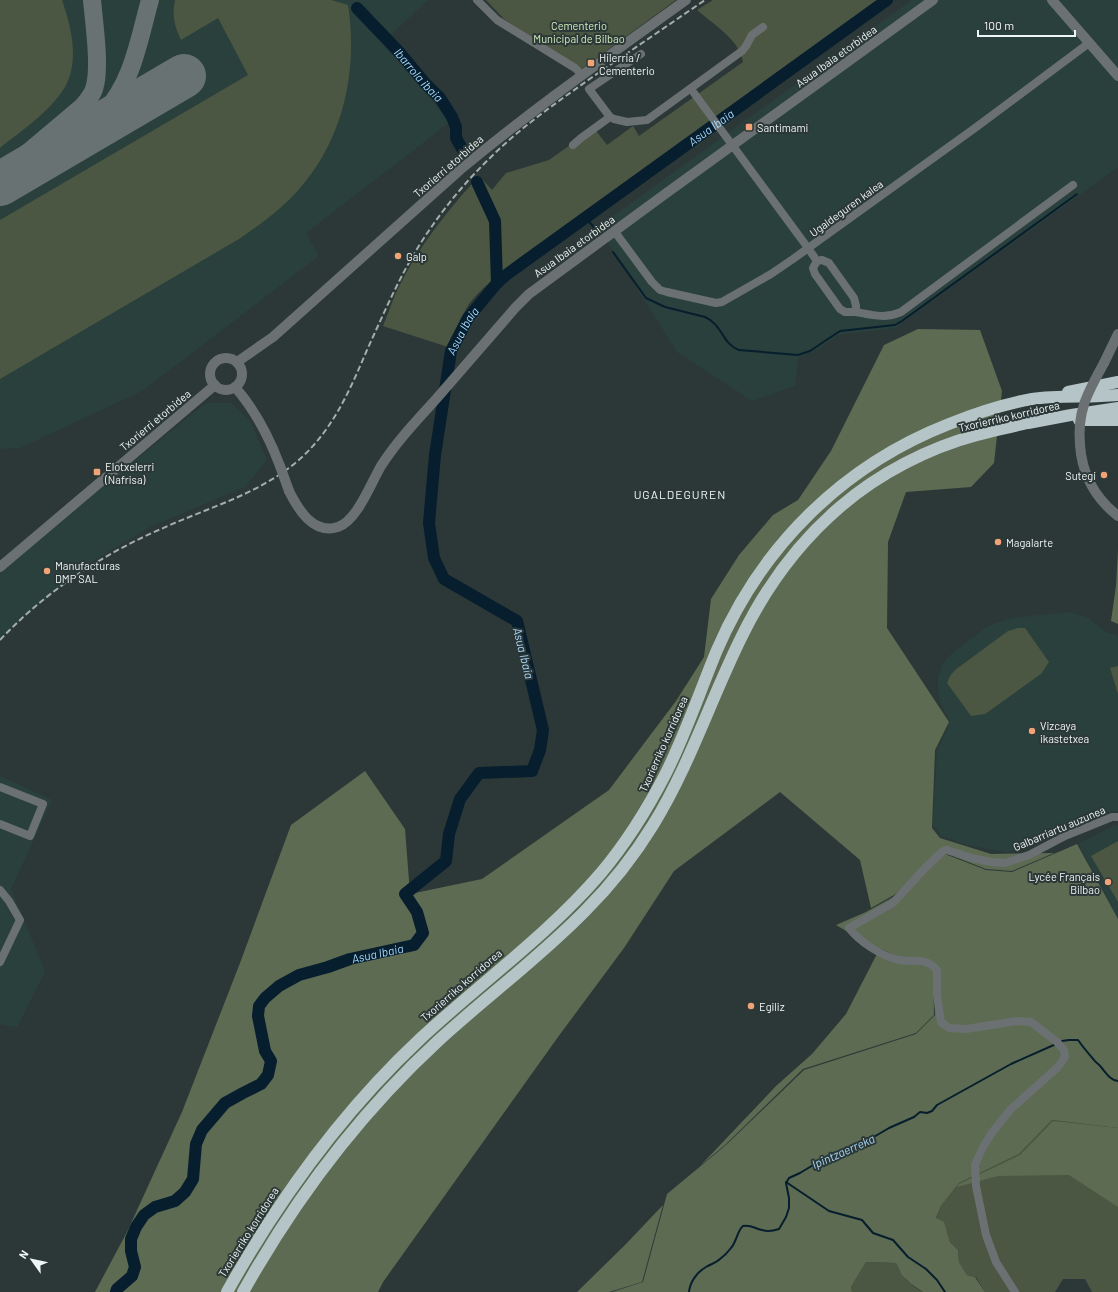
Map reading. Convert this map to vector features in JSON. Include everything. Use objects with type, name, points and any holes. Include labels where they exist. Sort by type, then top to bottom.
[{"type":"highway","points":[[1034,399],[1118,382]]},
{"type":"highway","points":[[1066,398],[1118,390]]},
{"type":"highway","name":"Txorierriko korridorea","points":[[227,1292],[289,1191],[324,1144],[364,1097],[418,1041],[570,907],[619,850],[645,811],[667,772],[718,648],[734,617],[760,572],[794,530],[815,508],[838,488],[873,462],[895,449],[932,430],[984,410],[1034,399],[1118,395]]},
{"type":"highway","name":"Txorierriko korridorea","points":[[243,1292],[301,1199],[335,1153],[383,1097],[436,1043],[582,914],[624,866],[654,824],[669,797],[693,748],[750,619],[780,572],[800,546],[855,495],[880,478],[930,452],[969,437],[1047,419],[1118,408]]},
{"type":"highway","points":[[1047,419],[1118,420]]},
{"type":"street","points":[[477,0],[497,20],[575,68],[582,75]]},
{"type":"street","name":"Txorierri etorbidea","points":[[236,362],[273,337],[461,169],[582,75],[686,0]]},
{"type":"street","name":"Asua Ibaia etorbidea","points":[[235,387],[260,421],[269,438],[294,502],[303,514],[307,519],[316,525],[331,528],[343,525],[355,513],[388,456],[417,420],[529,294],[932,0]]},
{"type":"street","points":[[1052,0],[1116,73]]},
{"type":"street","points":[[641,54],[589,89],[610,117],[614,120],[641,122],[647,120],[742,51],[752,35],[763,27]]},
{"type":"street","name":"Ugaldeguren kalea","points":[[614,232],[652,282],[660,290],[716,303],[722,302],[771,274],[808,248],[975,128],[1089,43]]},
{"type":"street","points":[[691,89],[817,261]]},
{"type":"street","points":[[573,145],[610,117]]},
{"type":"street","points":[[817,261],[813,270],[840,309],[845,312],[892,316],[901,312],[1073,185]]},
{"type":"street","points":[[817,261],[822,260],[829,263],[854,298],[856,302],[856,312]]},
{"type":"street","points":[[1118,334],[1084,402],[1079,422],[1082,461],[1090,484],[1102,501],[1118,516]]},
{"type":"street","points":[[227,358],[236,362],[240,366],[242,375],[241,380],[235,387],[227,390],[215,385],[210,376],[213,365],[222,359],[227,358]]},
{"type":"street","name":"Txorierri etorbidea","points":[[0,567],[215,385]]},
{"type":"street","points":[[0,788],[43,804],[30,836],[0,824]]},
{"type":"street","name":"Galbarriartu auzunea","points":[[1015,1292],[996,1262],[986,1235],[976,1186],[975,1165],[991,1134],[1010,1110],[1058,1067],[1065,1056],[1064,1050],[1057,1042],[1030,1022],[1017,1021],[966,1029],[949,1028],[941,1022],[937,995],[937,970],[931,964],[921,961],[899,960],[871,947],[853,933],[850,928],[893,903],[943,851],[947,850],[972,858],[1005,863],[1029,855],[1065,836],[1112,817],[1118,817]]},
{"type":"street","points":[[0,890],[9,901],[20,920],[0,962]]},
{"type":"shaded area","points":[[0,0],[428,0],[382,43],[450,122],[306,233],[319,256],[142,391],[20,448],[0,449]]},
{"type":"shaded area","points":[[912,0],[1118,0],[1118,167],[895,328],[838,335],[817,350],[798,358],[795,386],[752,401],[677,352],[598,227]]},
{"type":"shaded area","points":[[206,403],[231,403],[250,421],[267,460],[245,487],[150,527],[88,564],[6,633],[0,640],[0,569]]},
{"type":"shaded area","name":"Vizcaya ikastetxea","points":[[1069,612],[1087,617],[1106,632],[1118,636],[1118,811],[1100,813],[1099,819],[1062,828],[1029,847],[1006,852],[967,845],[941,836],[933,824],[937,751],[950,721],[940,701],[938,693],[938,678],[942,665],[949,656],[988,626],[1012,618]]},
{"type":"shaded area","points":[[0,776],[52,800],[11,889],[45,971],[17,1027],[0,1024]]},
{"type":"shaded area","name":"Lycée Français Bilbao","points":[[1118,825],[1118,919],[1078,844],[1113,826]]},
{"type":"green space","points":[[0,0],[62,0],[71,32],[73,55],[70,77],[65,87],[52,105],[0,148]]},
{"type":"green space","points":[[175,0],[331,0],[348,5],[351,29],[349,78],[337,125],[327,147],[315,168],[300,188],[271,215],[239,239],[0,379],[0,220],[248,75],[218,18],[181,40],[174,20]]},
{"type":"green space","name":"Cementerio Municipal de Bilbao","points":[[486,0],[676,0],[580,70],[504,19]]},
{"type":"green space","points":[[713,0],[877,0],[511,264],[483,288],[469,304],[448,347],[383,326],[395,295],[412,263],[432,232],[479,176],[492,190],[506,173],[549,160],[594,128],[607,145],[633,126],[639,136],[743,62],[737,46],[731,39],[697,10]]},
{"type":"green space","points":[[918,329],[980,330],[1002,391],[994,463],[971,487],[906,492],[888,542],[887,628],[949,722],[935,750],[932,828],[940,838],[991,854],[1054,853],[1012,871],[986,869],[945,853],[894,895],[871,908],[860,860],[780,792],[674,871],[624,948],[558,1037],[383,1282],[378,1292],[95,1292],[127,1232],[182,1112],[240,963],[291,825],[365,771],[405,829],[410,894],[482,879],[609,790],[676,701],[704,657],[711,599],[739,555],[773,515],[798,500],[831,451],[884,345]]},
{"type":"green space","points":[[1118,550],[1118,624],[1111,621],[1116,586]]},
{"type":"green space","points":[[1018,628],[1025,628],[1049,662],[1041,674],[985,714],[971,716],[947,683],[950,676],[955,670],[1008,631]]},
{"type":"green space","points":[[1118,666],[1118,694],[1110,668]]},
{"type":"green space","points":[[1118,841],[1118,902],[1091,856]]},
{"type":"green space","points":[[1077,844],[1118,919],[1118,1128],[1052,1120],[1019,1154],[959,1183],[941,1206],[936,1218],[944,1222],[950,1242],[958,1250],[959,1262],[967,1275],[975,1277],[985,1292],[923,1292],[911,1284],[902,1275],[896,1263],[866,1262],[851,1287],[852,1292],[612,1292],[643,1282],[667,1194],[726,1145],[804,1070],[916,1034],[935,1015],[933,966],[901,958],[865,942],[836,925],[866,912],[895,896],[945,854],[986,870],[1012,872]]},
{"type":"green space","points":[[879,950],[901,959],[933,967],[934,1015],[916,1033],[803,1069],[725,1145],[701,1165],[776,1086],[812,1054],[846,1014]]},
{"type":"green space","points":[[1052,1120],[1118,1128],[1118,1292],[1092,1292],[1085,1279],[1063,1279],[1055,1292],[985,1292],[976,1277],[967,1275],[959,1262],[958,1250],[950,1242],[947,1232],[936,1219],[941,1206],[959,1183],[1019,1154]]},
{"type":"green space","points":[[1053,1121],[1118,1128],[1118,1207],[1069,1175],[998,1176],[957,1187],[959,1184],[1020,1155]]},
{"type":"green space","points":[[663,1205],[642,1282],[609,1292],[577,1292],[625,1245]]},
{"type":"green space","points":[[866,1262],[896,1263],[907,1280],[914,1287],[923,1292],[852,1292],[851,1287]]},
{"type":"waterway","name":"Asua Ibaia","points":[[116,1292],[117,1289],[132,1276],[135,1267],[131,1251],[131,1239],[136,1227],[144,1215],[155,1207],[175,1201],[185,1192],[193,1179],[196,1144],[202,1130],[225,1103],[261,1084],[268,1075],[271,1061],[265,1051],[258,1016],[259,1006],[265,998],[279,986],[299,975],[350,959],[414,945],[423,933],[417,912],[405,894],[446,861],[449,834],[460,799],[479,773],[532,771],[540,750],[543,730],[517,621],[444,579],[434,558],[429,523],[435,455],[451,351],[468,318],[497,283],[506,275],[887,0]]},
{"type":"waterway","name":"Ibarrola ibaia","points":[[357,8],[440,98],[452,117],[456,127],[456,138],[464,152]]},
{"type":"waterway","name":"Ibarrola ibaia","points":[[477,182],[495,221],[497,283]]},
{"type":"waterway","points":[[613,252],[646,298],[665,307],[705,317],[711,320],[733,347],[739,350],[798,355],[810,351],[840,331],[895,325],[902,321],[1077,194]]},
{"type":"waterway","points":[[586,218],[596,230]]},
{"type":"waterway","name":"Ipintzaerreka","points":[[1062,1041],[1078,1040],[1108,1076],[1118,1081]]},
{"type":"waterway","name":"Ipintzaerreka","points":[[689,1292],[692,1281],[697,1274],[727,1252],[733,1245],[739,1231],[743,1226],[751,1226],[766,1231],[779,1229],[789,1208],[786,1183],[789,1178],[833,1153],[855,1148],[889,1128],[914,1117],[920,1112],[927,1113],[932,1111],[937,1105],[1011,1064],[1056,1044]]},
{"type":"waterway","points":[[786,1182],[829,1211],[862,1220],[873,1233],[893,1240],[908,1257],[926,1269],[937,1280],[945,1292]]},
{"type":"taxiway","points":[[0,176],[82,107],[92,94],[97,70],[92,0]]},
{"type":"taxiway","points":[[58,150],[104,113],[122,88],[134,60],[150,0]]},
{"type":"runway","points":[[0,184],[184,76]]},
{"type":"railway","points":[[0,640],[36,606],[75,576],[96,563],[139,539],[252,490],[269,481],[301,458],[322,435],[340,408],[393,294],[414,254],[446,207],[463,186],[502,146],[539,116],[591,78],[705,0]]},
{"type":"place","name":"Hilerria / Cementerio","points":[[591,63]]},
{"type":"place","name":"Santimami","points":[[749,127]]},
{"type":"place","name":"Galp","points":[[398,256]]},
{"type":"place","name":"Elotxelerri (Nafrisa)","points":[[97,472]]},
{"type":"place","name":"Sutegi","points":[[1104,475]]},
{"type":"place","name":"Magalarte","points":[[998,542]]},
{"type":"place","name":"Manufacturas DMP SAL","points":[[47,571]]},
{"type":"place","name":"Vizcaya ikastetxea","points":[[1032,731]]},
{"type":"place","name":"Lycée Français Bilbao","points":[[1108,882]]},
{"type":"place","name":"Egiliz","points":[[751,1006]]},
{"type":"district","name":"UGALDEGUREN","points":[[680,494]]}]
